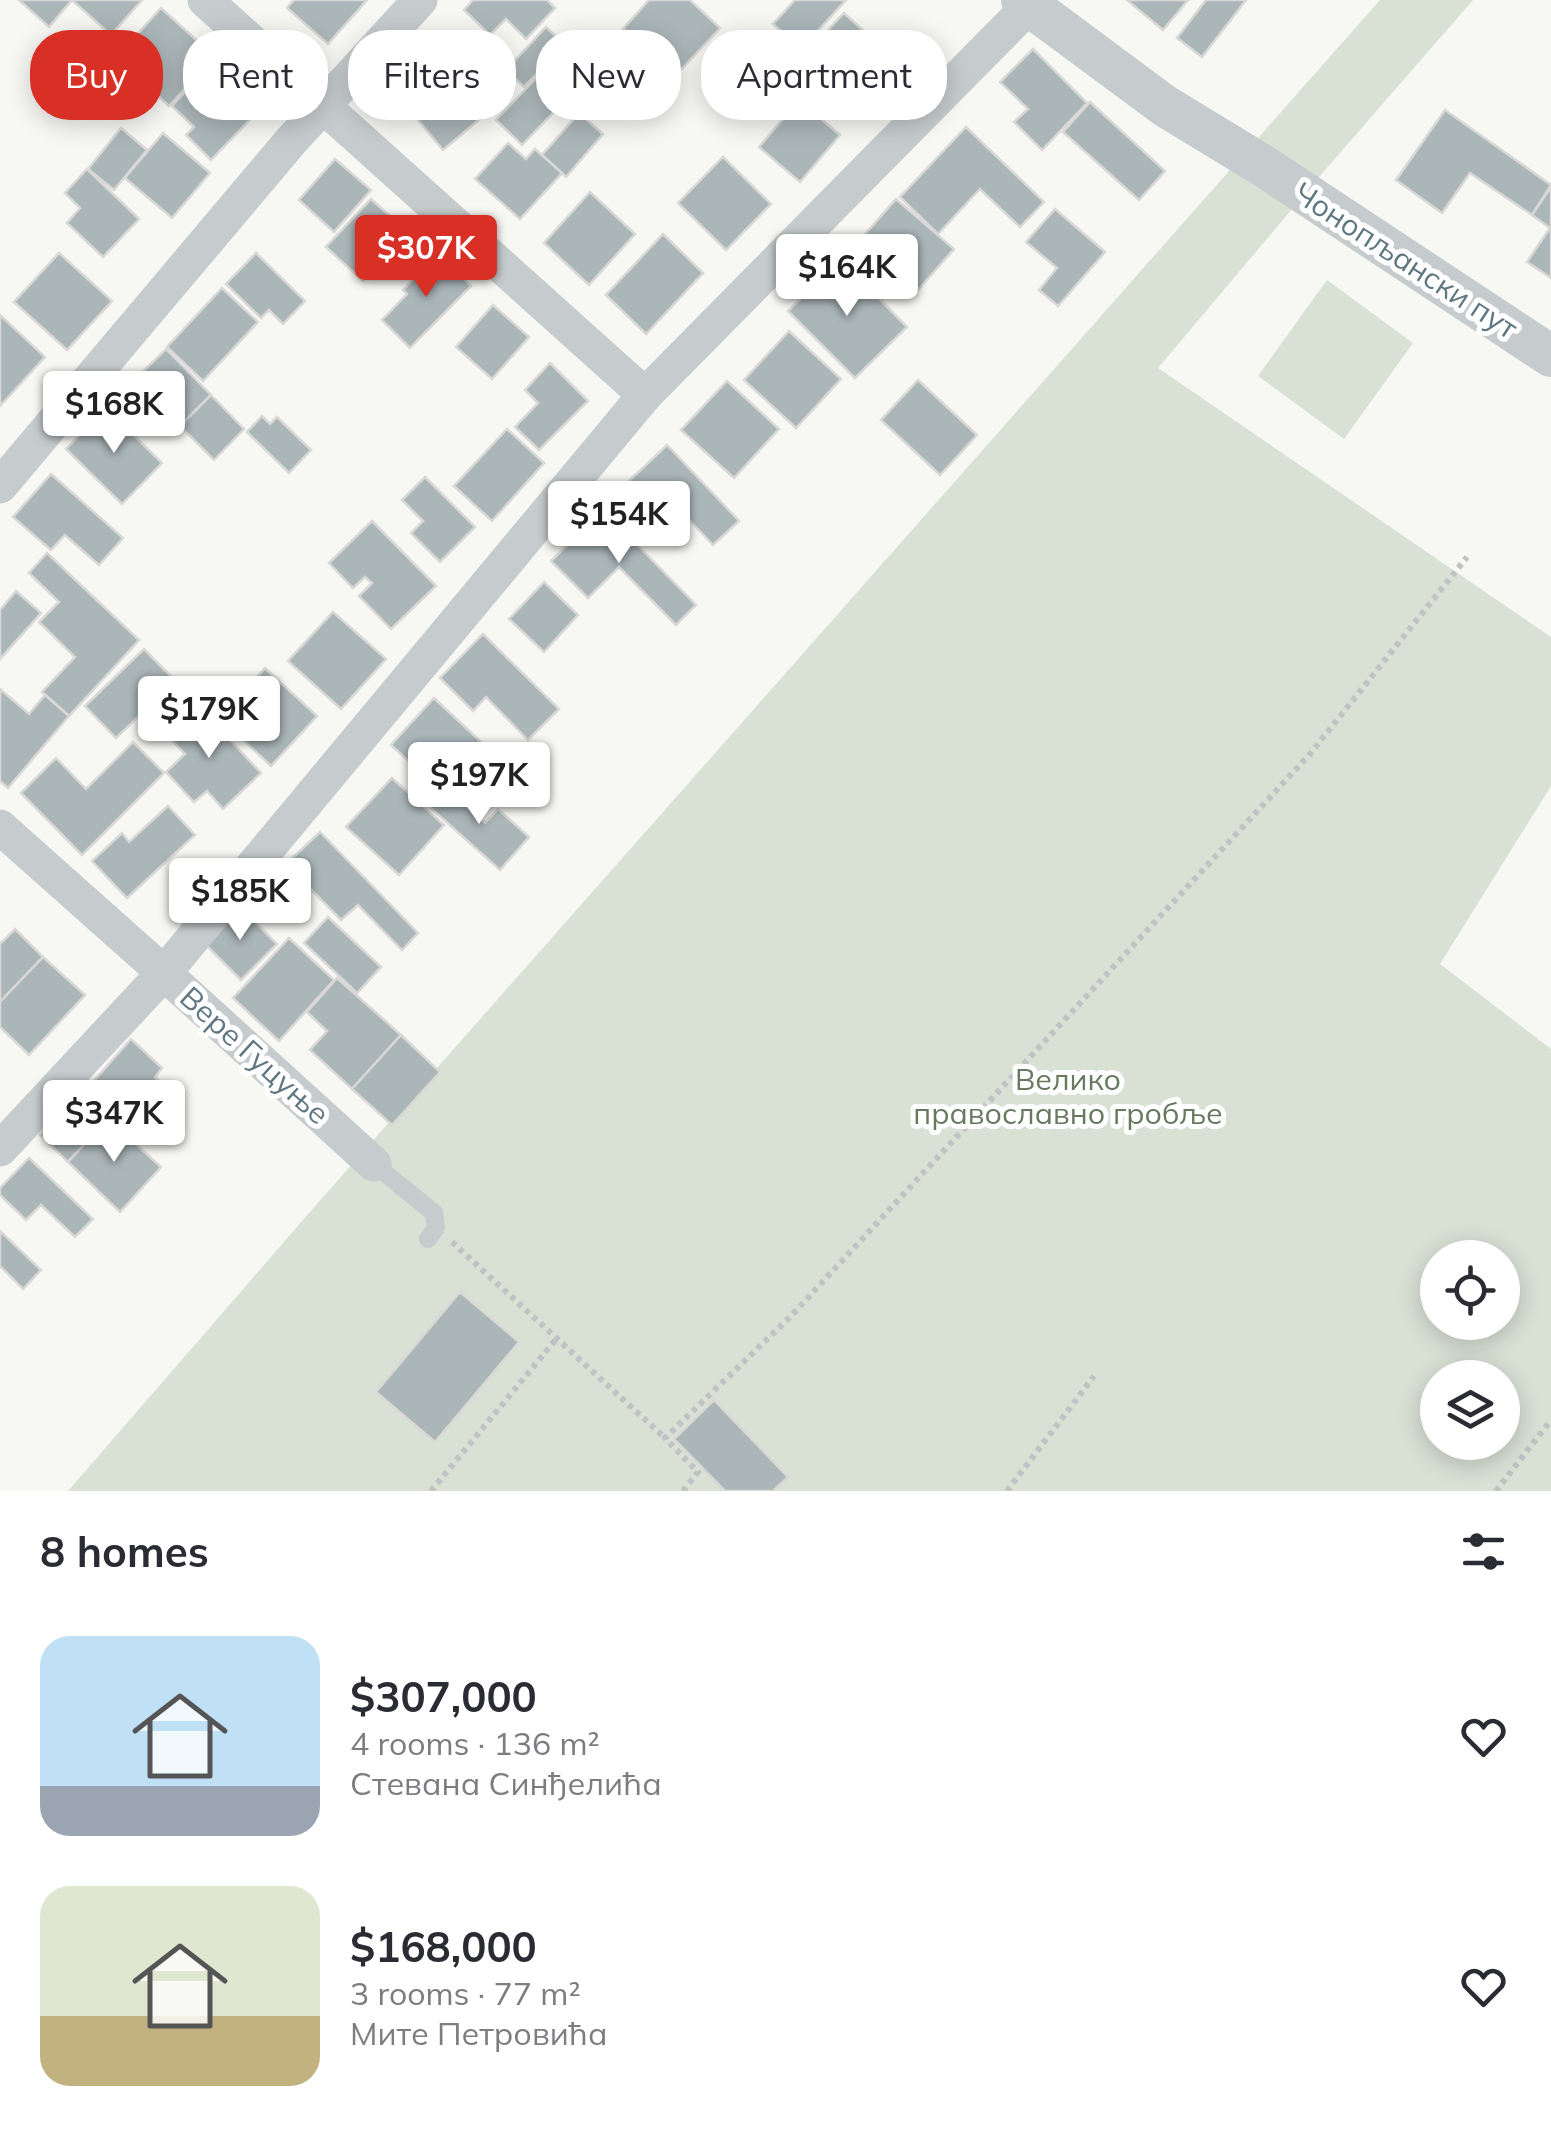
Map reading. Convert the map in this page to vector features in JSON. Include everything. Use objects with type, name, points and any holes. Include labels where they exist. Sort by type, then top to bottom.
[{"type":"street","points":[[205,0],[238,30]]},
{"type":"street","points":[[328,101],[420,0]]},
{"type":"street","points":[[0,1150],[164,973],[644,395],[1029,2]]},
{"type":"street","name":"Чонопљански пут","points":[[1029,2],[1164,106],[1262,165],[1551,356]]},
{"type":"street","points":[[328,111],[644,395]]},
{"type":"street","points":[[0,486],[310,120]]},
{"type":"street","name":"Вере Гуцуње","points":[[0,827],[374,1164]]},
{"type":"lane","points":[[374,1164],[434,1213],[432,1233]]},
{"type":"path","points":[[664,1438],[792,1315],[1310,754],[1467,557]]},
{"type":"path","points":[[432,1233],[557,1338],[698,1472],[683,1491]]},
{"type":"path","points":[[431,1491],[557,1338]]},
{"type":"path","points":[[1008,1491],[1094,1376]]},
{"type":"path","points":[[1496,1491],[1551,1420]]},
{"type":"green space","name":"Велико православно гробље","points":[[1380,0],[1473,0],[1158,368],[1551,637],[1551,786],[1440,964],[1551,1049],[1551,1491],[68,1491]]},
{"type":"green space","points":[[1327,280],[1413,343],[1344,439],[1258,376]]},
{"type":"building","points":[[19,0],[72,0],[49,27]]},
{"type":"building","points":[[72,0],[142,0],[115,30],[105,30]]},
{"type":"building","points":[[294,0],[367,0],[328,44],[328,30],[312,30],[287,8]]},
{"type":"building","points":[[473,0],[547,0],[555,8],[526,39],[506,19],[495,30],[485,30],[464,10]]},
{"type":"building","points":[[649,0],[690,0],[720,28],[701,30],[701,48],[681,70],[681,30],[623,29]]},
{"type":"building","points":[[795,0],[846,0],[818,30],[780,30],[773,24]]},
{"type":"building","points":[[1127,0],[1188,0],[1163,30]]},
{"type":"building","points":[[1206,0],[1246,0],[1202,57],[1177,38]]},
{"type":"building","points":[[161,8],[185,30],[183,90],[169,106],[163,101],[163,30],[141,30]]},
{"type":"building","points":[[844,13],[863,30],[828,30]]},
{"type":"building","points":[[536,38],[536,74],[524,87],[516,79],[516,59]]},
{"type":"building","points":[[1033,49],[1087,103],[1042,150],[1014,122],[1028,109],[1000,82]]},
{"type":"building","points":[[536,78],[536,120],[546,120],[522,145],[496,120],[516,120],[516,99]]},
{"type":"building","points":[[183,95],[183,116],[172,106]]},
{"type":"building","points":[[1090,102],[1165,171],[1139,200],[1063,132]]},
{"type":"building","points":[[1445,110],[1551,185],[1532,215],[1470,173],[1442,213],[1396,180]]},
{"type":"building","points":[[187,120],[250,120],[211,160],[186,135],[194,127]]},
{"type":"building","points":[[418,120],[479,120],[443,150]]},
{"type":"building","points":[[573,120],[587,120],[603,134],[566,177],[542,155]]},
{"type":"building","points":[[782,120],[822,120],[840,135],[800,182],[759,147]]},
{"type":"building","points":[[966,127],[1044,202],[1020,227],[980,189],[938,234],[900,197]]},
{"type":"building","points":[[121,128],[147,150],[114,190],[88,169]]},
{"type":"building","points":[[163,133],[210,173],[172,218],[125,178]]},
{"type":"building","points":[[508,143],[526,159],[535,149],[562,173],[520,219],[475,179]]},
{"type":"building","points":[[723,157],[771,204],[726,250],[678,203]]},
{"type":"building","points":[[335,159],[371,190],[334,232],[299,200]]},
{"type":"building","points":[[87,169],[139,219],[103,257],[67,223],[80,208],[65,193]]},
{"type":"building","points":[[1551,187],[1551,278],[1527,262],[1550,228],[1532,215]]},
{"type":"building","points":[[590,192],[635,234],[589,285],[544,243]]},
{"type":"building","points":[[371,199],[409,233],[363,281],[326,247]]},
{"type":"building","points":[[896,199],[954,249],[918,290],[860,240]]},
{"type":"building","points":[[1055,209],[1105,252],[1058,306],[1039,290],[1057,268],[1026,242]]},
{"type":"building","points":[[663,234],[703,273],[646,334],[606,295]]},
{"type":"building","points":[[59,253],[112,301],[67,350],[14,302]]},
{"type":"building","points":[[256,253],[305,301],[283,324],[269,310],[261,318],[226,284]]},
{"type":"building","points":[[438,253],[471,286],[410,348],[382,320],[407,294],[403,290]]},
{"type":"building","points":[[840,259],[907,327],[855,378],[788,311]]},
{"type":"building","points":[[222,288],[258,322],[203,381],[167,347]]},
{"type":"building","points":[[493,305],[529,337],[492,379],[456,347]]},
{"type":"building","points":[[0,315],[45,357],[0,406]]},
{"type":"building","points":[[789,331],[841,379],[796,428],[744,380]]},
{"type":"building","points":[[166,349],[211,395],[175,431],[130,384]]},
{"type":"building","points":[[550,363],[588,401],[539,450],[515,427],[538,403],[525,390]]},
{"type":"building","points":[[918,380],[977,435],[940,475],[881,420]]},
{"type":"building","points":[[727,381],[779,429],[734,478],[681,430]]},
{"type":"building","points":[[211,395],[244,429],[214,460],[180,426]]},
{"type":"building","points":[[106,408],[162,463],[122,504],[66,449]]},
{"type":"building","points":[[262,416],[270,424],[277,417],[311,450],[289,473],[247,432]]},
{"type":"building","points":[[507,429],[544,463],[492,521],[454,486]]},
{"type":"building","points":[[667,445],[739,521],[713,545],[679,509],[652,535],[614,495]]},
{"type":"building","points":[[51,474],[123,538],[99,565],[65,535],[51,550],[13,517]]},
{"type":"building","points":[[425,477],[475,527],[440,562],[411,533],[423,521],[402,500]]},
{"type":"building","points":[[603,510],[696,605],[676,625],[619,567],[588,598],[551,561]]},
{"type":"building","points":[[372,521],[436,586],[391,629],[359,596],[372,583],[365,577],[353,588],[329,563]]},
{"type":"building","points":[[47,553],[139,640],[69,716],[42,692],[75,657],[39,622],[59,602],[29,573]]},
{"type":"building","points":[[544,582],[578,615],[544,652],[509,619]]},
{"type":"building","points":[[16,591],[41,613],[0,659],[0,610]]},
{"type":"building","points":[[333,612],[386,659],[341,709],[288,661]]},
{"type":"building","points":[[483,634],[559,709],[528,740],[486,697],[473,711],[440,678]]},
{"type":"building","points":[[144,649],[194,700],[164,730],[145,710],[116,738],[85,706]]},
{"type":"building","points":[[265,668],[317,716],[271,766],[220,718]]},
{"type":"building","points":[[0,689],[29,714],[45,695],[69,716],[8,788],[0,781]]},
{"type":"building","points":[[434,698],[511,770],[480,804],[428,756],[416,768],[391,745]]},
{"type":"building","points":[[199,707],[261,773],[223,809],[207,791],[194,802],[166,772],[185,754],[168,736]]},
{"type":"building","points":[[133,742],[164,773],[82,855],[21,793],[56,758],[86,789]]},
{"type":"building","points":[[392,778],[444,825],[399,875],[346,827]]},
{"type":"building","points":[[441,783],[485,823],[498,809],[529,837],[500,870],[424,802]]},
{"type":"building","points":[[168,806],[195,835],[127,898],[92,861],[122,833],[129,842]]},
{"type":"building","points":[[320,832],[418,933],[402,950],[358,905],[341,920],[286,864]]},
{"type":"building","points":[[240,907],[277,944],[241,980],[204,943]]},
{"type":"building","points":[[328,917],[381,967],[357,993],[304,943]]},
{"type":"building","points":[[15,929],[43,957],[0,1002],[0,944]]},
{"type":"building","points":[[289,938],[334,980],[279,1041],[233,998]]},
{"type":"building","points":[[43,957],[85,995],[29,1055],[0,1027],[0,1002]]},
{"type":"building","points":[[337,978],[401,1035],[352,1089],[310,1050],[327,1031],[307,1012]]},
{"type":"building","points":[[401,1035],[440,1072],[392,1125],[352,1089]]},
{"type":"building","points":[[131,1039],[162,1068],[155,1077],[176,1097],[153,1122],[129,1100],[122,1109],[93,1082]]},
{"type":"building","points":[[80,1092],[108,1119],[68,1162],[40,1135]]},
{"type":"building","points":[[108,1119],[161,1167],[120,1212],[68,1162]]},
{"type":"building","points":[[29,1158],[93,1219],[75,1237],[41,1205],[26,1220],[0,1195],[0,1188]]},
{"type":"building","points":[[0,1231],[41,1270],[23,1289],[0,1266]]},
{"type":"building","points":[[460,1292],[519,1342],[435,1442],[376,1392]]},
{"type":"building","points":[[714,1400],[788,1477],[773,1491],[725,1491],[674,1439]]}]
